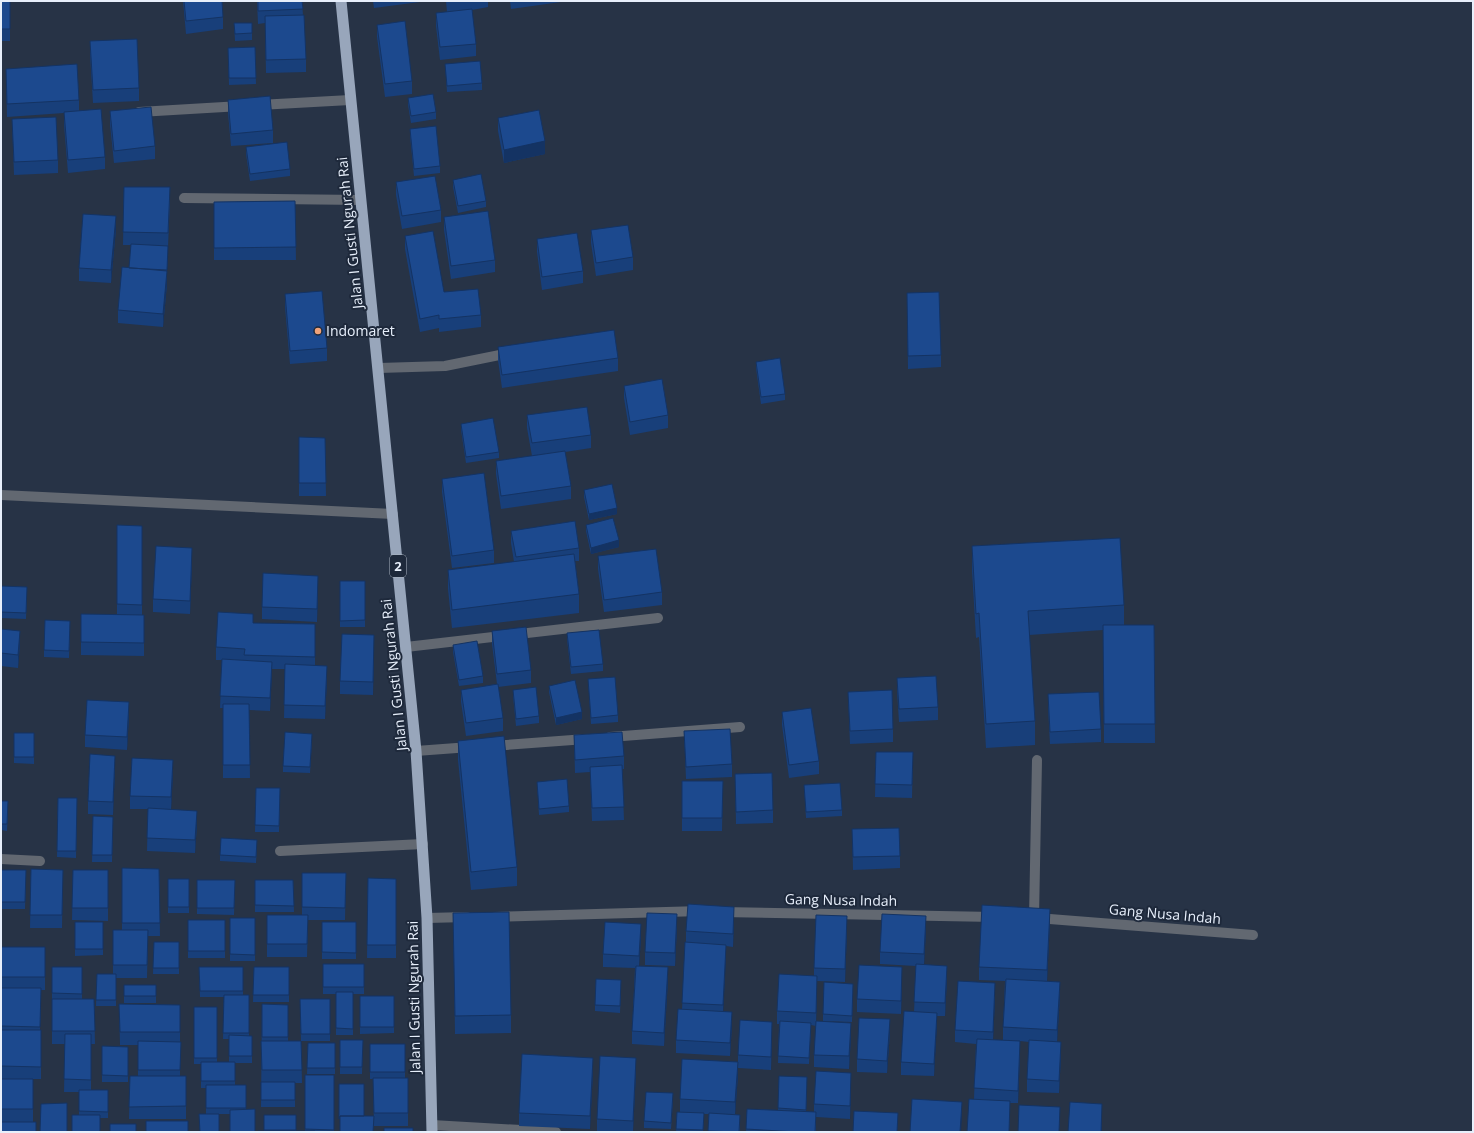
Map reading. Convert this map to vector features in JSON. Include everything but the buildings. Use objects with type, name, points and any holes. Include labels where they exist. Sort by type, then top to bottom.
[{"type":"highway","name":"Jalan I Gusti Ngurah Rai","points":[[341,1],[350,100],[379,368],[416,752],[427,918],[432,1129]]},
{"type":"street","points":[[129,113],[350,100]]},
{"type":"street","points":[[184,198],[361,200]]},
{"type":"street","points":[[379,368],[445,366],[523,350]]},
{"type":"street","points":[[1,495],[393,514]]},
{"type":"street","points":[[406,646],[658,618]]},
{"type":"street","points":[[416,752],[740,727]]},
{"type":"street","name":"Gang Nusa Indah","points":[[1037,760],[1030,918],[1253,935]]},
{"type":"street","points":[[280,851],[423,844]]},
{"type":"street","points":[[1,859],[40,861]]},
{"type":"street","name":"Gang Nusa Indah","points":[[427,918],[699,911],[1004,917]]},
{"type":"street","points":[[432,1129],[556,1132]]},
{"type":"place","name":"Indomaret","points":[[318,331]]}]
